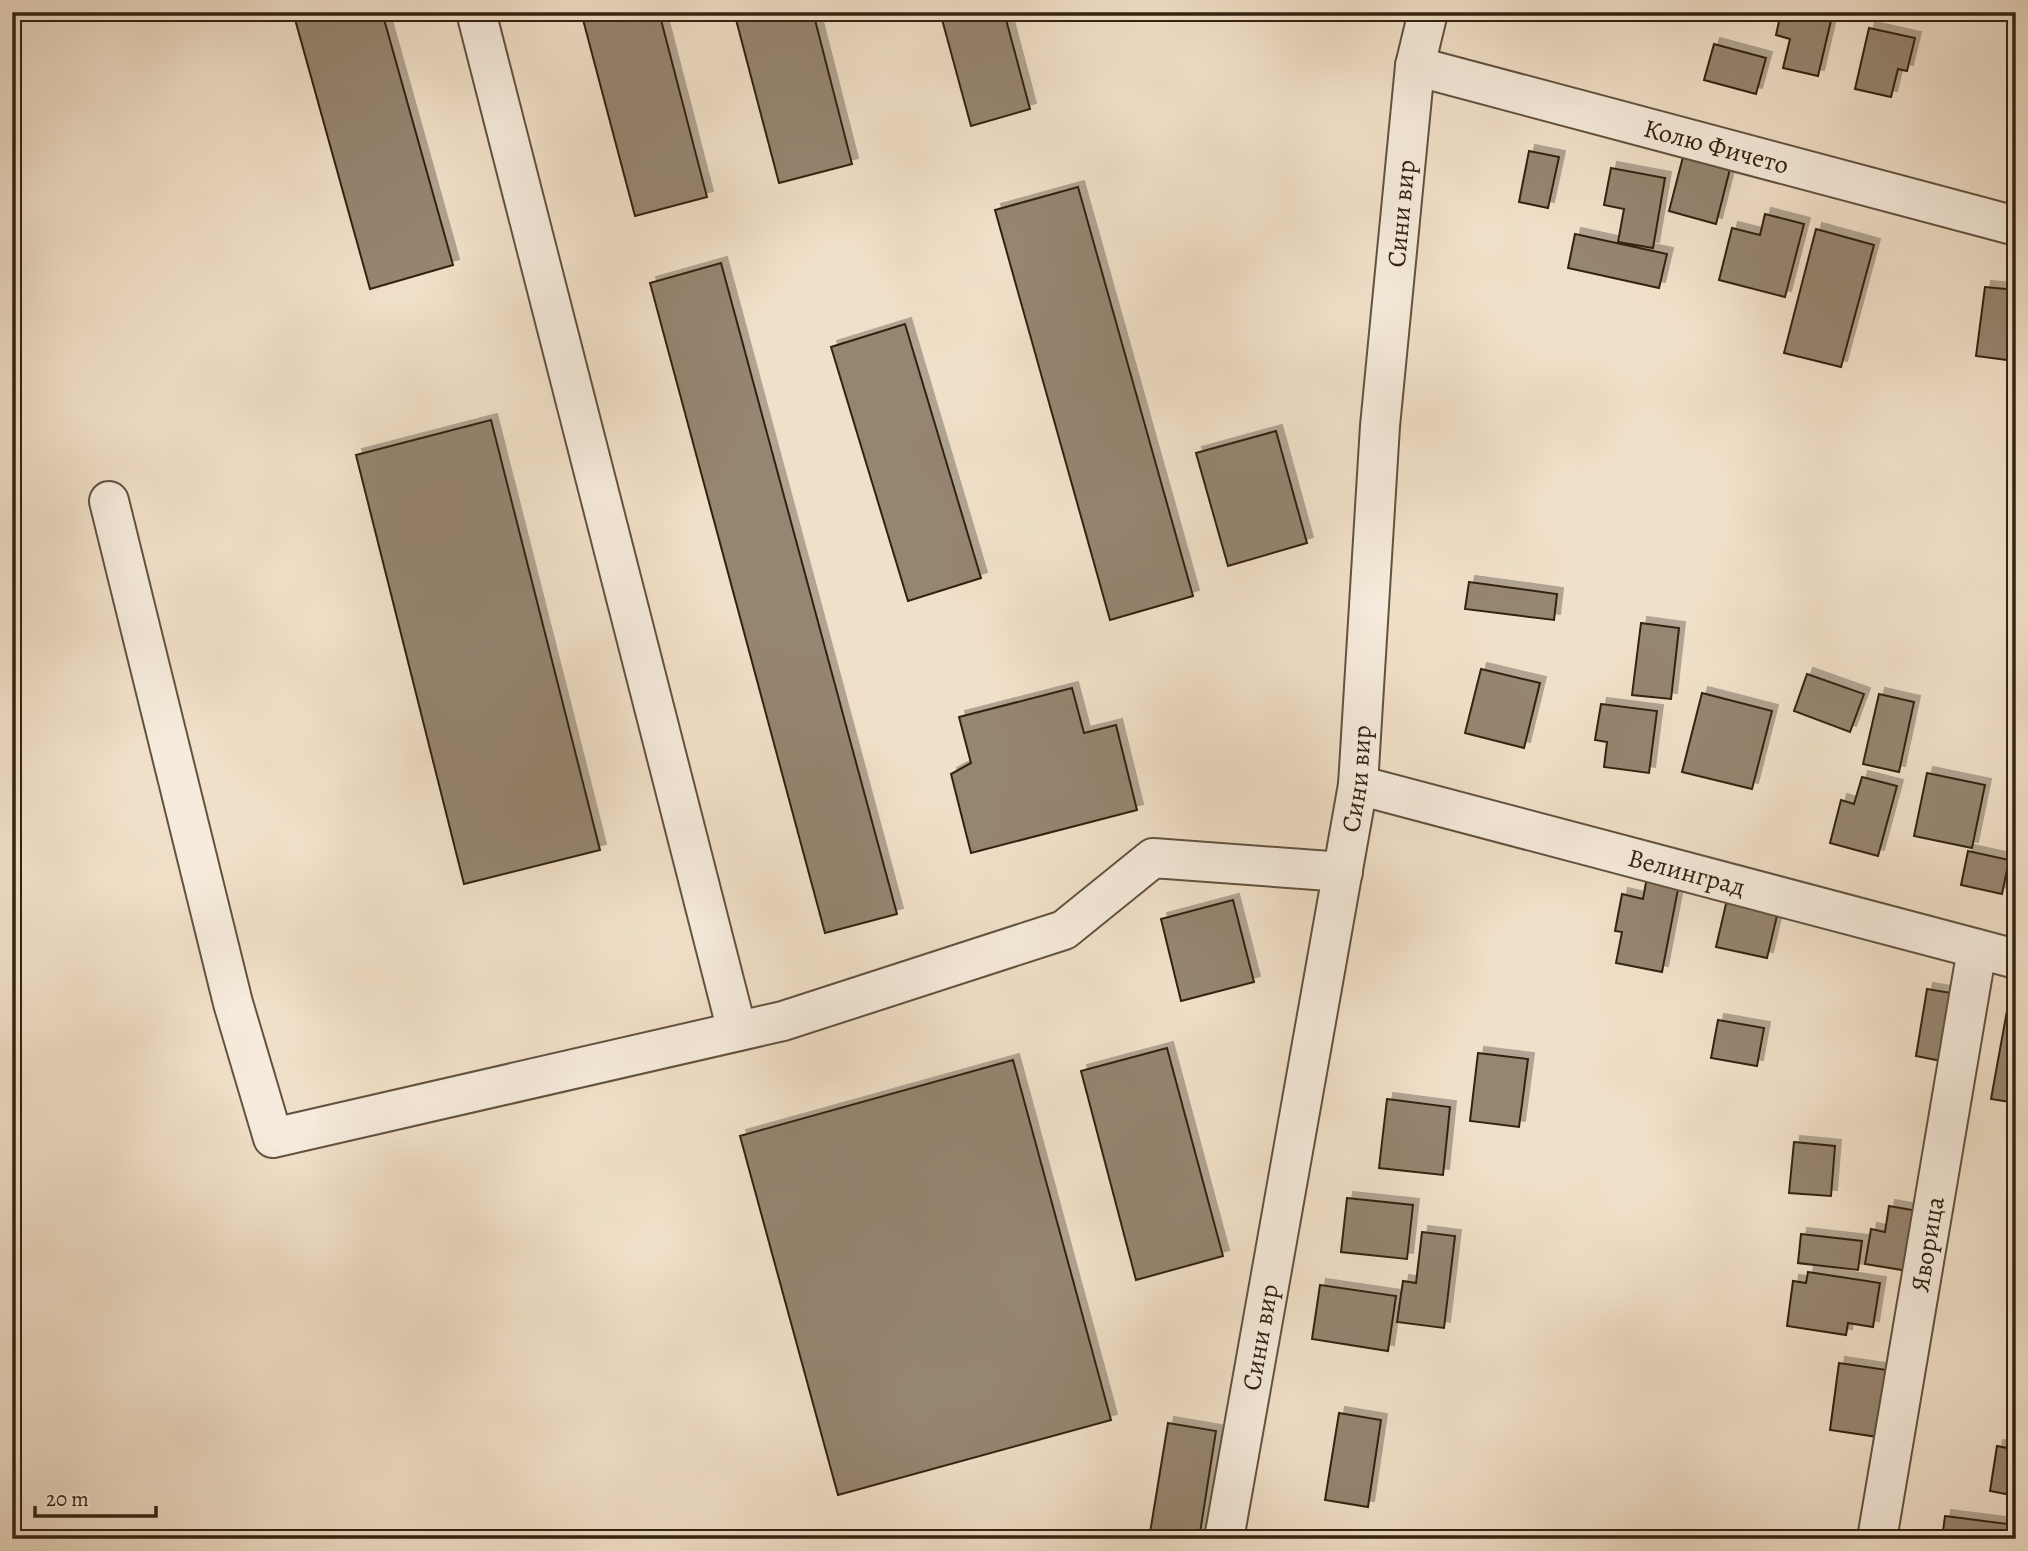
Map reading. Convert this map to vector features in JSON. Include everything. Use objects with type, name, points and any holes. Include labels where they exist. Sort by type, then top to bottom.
[{"type":"street","points":[[476,12],[737,1031]]},
{"type":"street","name":"Сини вир","points":[[1224,1539],[1358,785],[1380,426],[1415,66],[1427,12]]},
{"type":"street","name":"Колю Фичето","points":[[1415,66],[2016,226]]},
{"type":"street","points":[[109,501],[233,1003],[273,1138],[783,1021],[1064,930],[1153,858],[1343,872]]},
{"type":"street","name":"Велинград","points":[[1358,785],[2016,959]]},
{"type":"street","name":"Яворица","points":[[1877,1539],[1976,949]]},
{"type":"building","points":[[293,12],[382,12],[453,265],[370,289]]},
{"type":"building","points":[[581,12],[659,12],[707,197],[635,216]]},
{"type":"building","points":[[734,12],[813,12],[852,164],[779,183]]},
{"type":"building","points":[[940,12],[1004,12],[1030,109],[971,126]]},
{"type":"building","points":[[1781,12],[1833,12],[1818,76],[1783,68],[1790,39],[1776,35]]},
{"type":"building","points":[[1869,28],[1915,38],[1907,71],[1898,69],[1891,97],[1855,89]]},
{"type":"building","points":[[1714,44],[1766,58],[1756,94],[1704,80]]},
{"type":"building","points":[[2016,92],[2016,133],[2007,131]]},
{"type":"building","points":[[1529,151],[1559,157],[1548,208],[1519,202]]},
{"type":"building","points":[[1684,153],[1731,165],[1716,224],[1669,211]]},
{"type":"building","points":[[1611,168],[1665,178],[1653,248],[1618,242],[1624,209],[1604,205]]},
{"type":"building","points":[[1078,187],[1193,596],[1110,620],[995,210]]},
{"type":"building","points":[[1765,214],[1804,224],[1785,297],[1719,280],[1732,228],[1760,235]]},
{"type":"building","points":[[1816,229],[1874,245],[1841,367],[1784,353]]},
{"type":"building","points":[[1575,234],[1667,254],[1659,288],[1568,268]]},
{"type":"building","points":[[721,263],[897,914],[825,933],[650,283]]},
{"type":"building","points":[[1985,287],[2016,290],[2015,361],[1976,356]]},
{"type":"building","points":[[905,324],[981,578],[908,601],[831,347]]},
{"type":"building","points":[[491,420],[600,850],[464,884],[356,455]]},
{"type":"building","points":[[1276,431],[1307,543],[1228,566],[1196,453]]},
{"type":"building","points":[[1469,582],[1557,594],[1554,620],[1465,609]]},
{"type":"building","points":[[1641,623],[1679,628],[1671,699],[1632,695]]},
{"type":"building","points":[[1481,669],[1540,683],[1524,748],[1465,733]]},
{"type":"building","points":[[1807,674],[1864,694],[1850,732],[1794,711]]},
{"type":"building","points":[[1072,688],[1084,733],[1116,725],[1137,810],[971,853],[951,774],[971,763],[959,717]]},
{"type":"building","points":[[1702,693],[1772,711],[1752,789],[1682,772]]},
{"type":"building","points":[[1879,694],[1914,702],[1899,772],[1863,764]]},
{"type":"building","points":[[1601,704],[1657,711],[1649,773],[1604,767],[1607,742],[1595,740]]},
{"type":"building","points":[[1927,773],[1985,785],[1972,848],[1914,836]]},
{"type":"building","points":[[1862,777],[1897,786],[1878,856],[1830,843],[1841,800],[1854,804]]},
{"type":"building","points":[[1968,851],[2009,860],[2002,894],[1961,885]]},
{"type":"building","points":[[1647,877],[1679,884],[1662,972],[1616,963],[1622,932],[1615,931],[1622,894],[1643,899]]},
{"type":"building","points":[[1729,891],[1780,903],[1767,958],[1716,947]]},
{"type":"building","points":[[1233,900],[1254,982],[1181,1001],[1161,919]]},
{"type":"building","points":[[2012,983],[2016,984],[2016,1103],[1991,1099]]},
{"type":"building","points":[[1927,989],[1957,994],[1946,1062],[1916,1056]]},
{"type":"building","points":[[1718,1020],[1764,1028],[1757,1066],[1711,1058]]},
{"type":"building","points":[[1167,1048],[1223,1256],[1136,1280],[1081,1071]]},
{"type":"building","points":[[1478,1053],[1528,1059],[1519,1127],[1470,1121]]},
{"type":"building","points":[[1013,1060],[1111,1420],[838,1495],[740,1136]]},
{"type":"building","points":[[1387,1099],[1450,1107],[1443,1175],[1379,1168]]},
{"type":"building","points":[[1794,1142],[1835,1146],[1831,1196],[1789,1193]]},
{"type":"building","points":[[1347,1198],[1413,1205],[1407,1259],[1341,1252]]},
{"type":"building","points":[[1889,1206],[1918,1211],[1908,1271],[1865,1264],[1871,1229],[1885,1232]]},
{"type":"building","points":[[1422,1232],[1455,1236],[1444,1328],[1397,1322],[1403,1281],[1416,1283]]},
{"type":"building","points":[[1801,1234],[1862,1241],[1858,1270],[1798,1263]]},
{"type":"building","points":[[1808,1272],[1880,1283],[1873,1327],[1848,1323],[1846,1335],[1787,1326],[1793,1281],[1806,1283]]},
{"type":"building","points":[[1320,1285],[1396,1296],[1388,1351],[1312,1339]]},
{"type":"building","points":[[1839,1363],[1887,1370],[1878,1437],[1830,1430]]},
{"type":"building","points":[[2016,1375],[2016,1417],[2007,1416]]},
{"type":"building","points":[[1339,1413],[1381,1420],[1368,1507],[1325,1500]]},
{"type":"building","points":[[1168,1423],[1216,1431],[1199,1539],[1149,1539]]},
{"type":"building","points":[[2016,1431],[2016,1496],[1990,1491],[1997,1446],[2012,1449]]},
{"type":"building","points":[[1945,1516],[2016,1525],[2015,1539],[1942,1539]]}]
